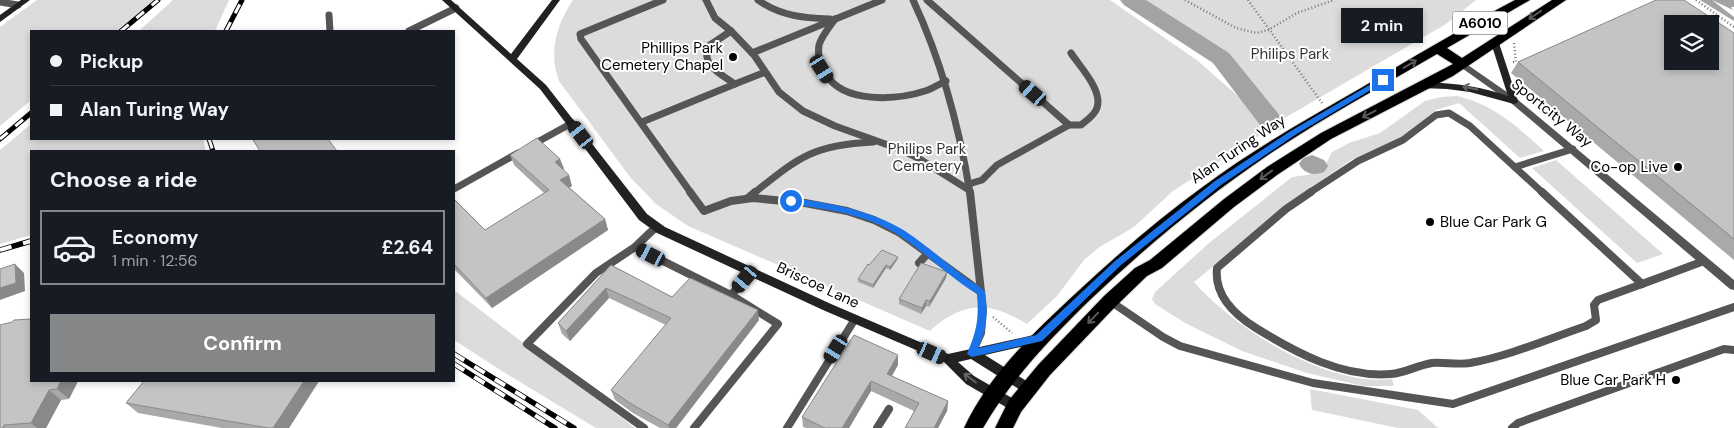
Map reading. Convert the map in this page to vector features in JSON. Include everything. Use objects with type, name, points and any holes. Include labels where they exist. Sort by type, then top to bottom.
[{"type":"highway","name":"Alan Turing Way","points":[[1007,375],[1039,339],[1118,263],[1172,219],[1253,158],[1437,48],[1524,0]]},
{"type":"highway","name":"A6010","points":[[1004,428],[1015,406],[1044,370],[1110,301],[1141,272],[1156,264],[1215,214],[1272,172],[1326,136],[1424,86],[1462,64],[1560,0]]},
{"type":"highway","name":"Sportcity Way","points":[[1437,48],[1462,64]]},
{"type":"highway","name":"A6010","points":[[974,428],[994,393],[1007,375]]},
{"type":"street","name":"Briscoe Lane","points":[[446,0],[513,58],[543,87],[643,217],[656,227],[694,246],[948,360],[970,380],[1015,406]]},
{"type":"street","points":[[513,58],[556,0]]},
{"type":"street","points":[[0,19],[22,3]]},
{"type":"street","points":[[1495,42],[1514,101]]},
{"type":"street","name":"Sportcity Way","points":[[1462,64],[1514,101],[1573,149],[1734,286]]},
{"type":"street","points":[[1424,86],[1442,84],[1465,87],[1514,101]]},
{"type":"street","points":[[948,360],[1039,339]]},
{"type":"street","points":[[972,354],[1029,389]]},
{"type":"lane","points":[[663,0],[580,34],[704,211],[719,205],[748,198],[832,206],[901,233],[962,280],[981,292]]},
{"type":"lane","points":[[706,0],[713,16],[720,25],[731,31],[752,53],[763,73],[778,92],[790,102],[820,119],[917,158],[941,172],[955,184],[969,187],[982,180],[997,165],[1069,125],[1081,125],[1094,114],[1098,98],[1096,90],[1071,53]]},
{"type":"lane","points":[[758,0],[766,7],[784,15],[835,19]]},
{"type":"lane","points":[[752,53],[882,0]]},
{"type":"lane","points":[[913,0],[931,38],[946,81],[969,187],[983,308],[981,332],[972,354]]},
{"type":"lane","points":[[927,0],[1069,125]]},
{"type":"lane","points":[[0,2],[22,3]]},
{"type":"lane","points":[[411,30],[456,8]]},
{"type":"lane","points":[[329,15],[330,30]]},
{"type":"lane","points":[[835,19],[819,44],[819,62],[829,80],[841,89],[866,98],[882,98],[914,95],[946,81]]},
{"type":"lane","points":[[731,31],[707,47],[705,53],[706,59],[714,70],[735,84]]},
{"type":"lane","points":[[642,122],[763,73]]},
{"type":"lane","points":[[1643,285],[1515,166],[1460,118],[1449,113],[1441,113],[1403,140],[1358,161],[1286,210],[1217,268],[1215,275],[1217,285],[1231,307],[1244,320],[1284,345],[1334,366],[1382,374],[1404,372],[1428,364],[1473,362],[1586,326],[1596,320],[1594,305],[1598,300],[1643,285],[1704,261]]},
{"type":"lane","points":[[455,188],[572,123]]},
{"type":"lane","points":[[748,198],[780,173],[815,151],[851,143],[874,142]]},
{"type":"lane","points":[[1515,166],[1573,149]]},
{"type":"lane","points":[[644,428],[528,344],[596,273],[635,247],[656,227]]},
{"type":"lane","points":[[635,247],[731,295],[778,324],[694,428]]},
{"type":"lane","points":[[919,263],[928,253]]},
{"type":"lane","points":[[731,295],[753,271]]},
{"type":"lane","points":[[1110,301],[1163,337],[1180,346],[1313,383],[1454,404],[1734,307]]},
{"type":"lane","points":[[787,428],[855,319]]},
{"type":"lane","points":[[1512,428],[1516,424],[1724,349],[1734,350]]},
{"type":"lane","points":[[876,428],[889,409]]},
{"type":"path","points":[[1185,0],[1236,28],[1256,32],[1268,30],[1296,13],[1334,0]]},
{"type":"path","points":[[1248,0],[1329,112]]},
{"type":"path","points":[[1696,0],[1734,27]]},
{"type":"path","points":[[983,308],[1012,333]]},
{"type":"green space","points":[[37,0],[154,0],[117,30],[30,30],[30,101],[0,126],[0,27]]},
{"type":"green space","points":[[173,0],[229,0],[215,30],[140,30]]},
{"type":"green space","name":"Philips Park Cemetery","points":[[573,0],[1110,0],[1198,61],[1273,127],[1173,191],[1134,227],[1098,248],[1084,260],[1057,296],[1027,324],[1001,311],[977,308],[953,314],[930,331],[688,226],[656,204],[630,177],[559,81],[554,59],[554,49],[559,29]]},
{"type":"green space","name":"Philips Park","points":[[1134,0],[1476,0],[1446,24],[1276,123],[1223,57]]},
{"type":"green space","points":[[1457,96],[1482,104],[1493,110],[1544,151],[1520,158],[1459,103],[1436,110],[1404,136],[1351,160],[1304,192],[1194,282],[1233,318],[1284,351],[1339,374],[1367,379],[1392,379],[1394,386],[1363,386],[1307,373],[1242,351],[1185,323],[1155,304],[1152,299],[1155,292],[1209,243],[1292,177],[1308,175],[1327,162],[1332,152],[1349,143],[1380,133],[1425,101]]},
{"type":"green space","points":[[30,125],[30,140],[203,140],[206,150],[30,150],[30,235],[0,244],[0,150]]},
{"type":"green space","points":[[1556,160],[1663,254],[1637,263],[1532,168]]},
{"type":"green space","points":[[455,291],[635,428],[596,428],[455,341]]},
{"type":"green space","points":[[1310,389],[1418,410],[1438,428],[1398,428],[1312,410]]},
{"type":"shaded area","points":[[1700,0],[1712,0],[1734,17],[1734,21]]},
{"type":"shaded area","points":[[1712,0],[1734,0],[1734,7],[1731,7],[1733,10]]},
{"type":"building","name":"Co-op Live","points":[[1656,0],[1684,0],[1707,15],[1664,15],[1664,70],[1719,70],[1719,23],[1734,33],[1734,239],[1518,62]]},
{"type":"building","points":[[537,138],[560,159],[555,162],[569,175],[560,180],[605,219],[486,298],[455,265],[455,200],[485,230],[549,190],[510,155]]},
{"type":"building","points":[[253,140],[329,140],[336,150],[259,150]]},
{"type":"building","points":[[882,250],[898,257],[890,267],[886,265],[873,285],[858,279],[868,264]]},
{"type":"building","points":[[921,263],[947,272],[930,301],[926,300],[922,308],[899,299]]},
{"type":"building","points":[[15,264],[16,283],[0,288],[0,269]]},
{"type":"building","points":[[611,265],[672,297],[690,278],[758,310],[668,425],[611,390],[671,318],[606,288],[566,331],[558,323]]},
{"type":"building","points":[[30,319],[30,382],[60,382],[57,389],[49,390],[31,423],[4,425],[3,428],[0,428],[0,325],[14,320]]},
{"type":"building","points":[[854,335],[898,355],[887,374],[948,401],[934,428],[905,428],[919,403],[871,381],[842,428],[825,428],[802,417]]},
{"type":"building","points":[[143,382],[303,382],[273,428],[126,403]]},
{"type":"waterway","points":[[1131,0],[1221,58],[1272,123]]},
{"type":"railway","points":[[122,30],[158,0]]},
{"type":"railway","points":[[227,30],[242,0]]},
{"type":"railway","points":[[0,139],[30,114]]},
{"type":"railway","points":[[209,140],[213,150]]},
{"type":"railway","points":[[0,250],[30,241]]},
{"type":"railway","points":[[455,355],[574,428]]},
{"type":"railway","points":[[455,365],[555,428]]},
{"type":"place","name":"Phillips Park Cemetery Chapel","points":[[733,57]]},
{"type":"place","name":"Co-op Live","points":[[1678,167]]},
{"type":"place","name":"Blue Car Park G","points":[[1430,222]]},
{"type":"place","name":"Blue Car Park H","points":[[1676,380]]},
{"type":"route","points":[[791,201],[832,206],[901,233],[945,265],[962,280],[981,292],[983,308],[981,332],[972,354],[1021,344],[1039,339],[1118,263],[1218,183],[1292,133],[1383,80]]}]
